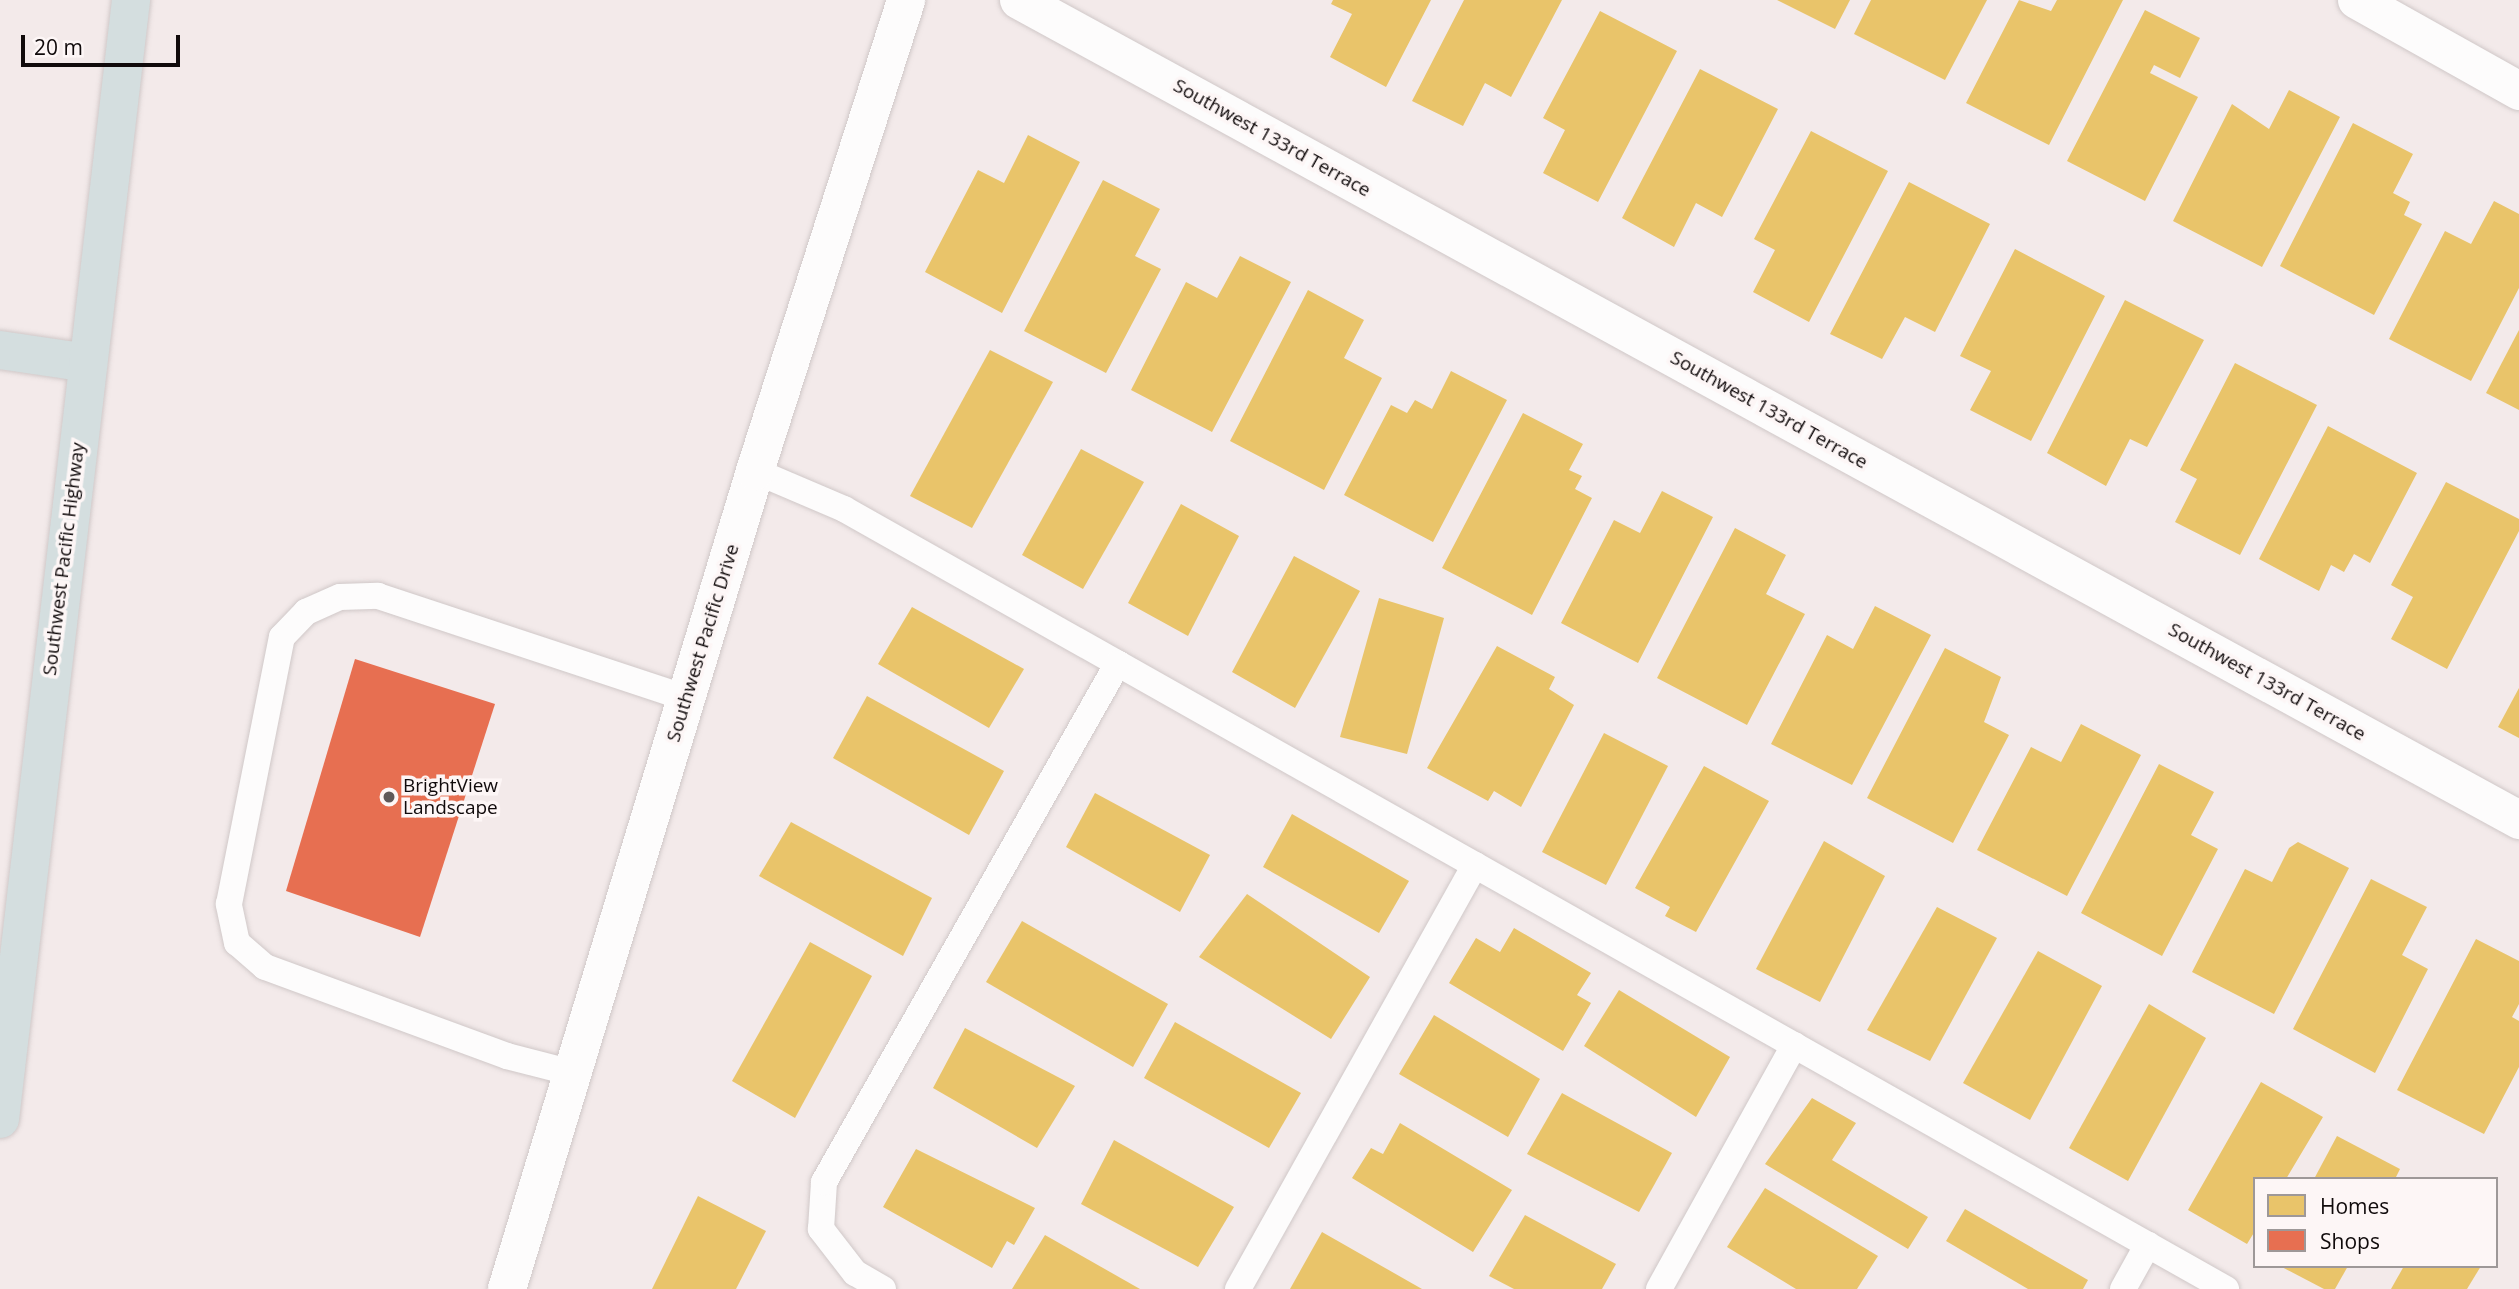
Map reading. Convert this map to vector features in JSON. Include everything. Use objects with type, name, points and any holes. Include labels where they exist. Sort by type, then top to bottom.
[{"type":"highway","name":"Southwest Pacific Highway","points":[[0,1119],[131,0]]},
{"type":"highway","points":[[0,350],[88,363]]},
{"type":"street","name":"Southwest Pacific Drive","points":[[507,1289],[755,471],[906,0]]},
{"type":"street","name":"Southwest 133rd Terrace","points":[[1019,0],[2519,820]]},
{"type":"street","points":[[2357,0],[2519,91]]},
{"type":"lane","points":[[755,471],[844,509],[2225,1289]]},
{"type":"lane","points":[[573,1073],[506,1056],[265,967],[237,943],[229,904],[282,637],[306,612],[340,597],[378,596],[687,698]]},
{"type":"lane","points":[[883,1289],[855,1273],[821,1229],[824,1182],[1118,663]]},
{"type":"lane","points":[[1238,1289],[1475,865]]},
{"type":"lane","points":[[1659,1289],[1794,1045]]},
{"type":"lane","points":[[2123,1289],[2147,1244]]},
{"type":"building: Homes","points":[[1333,0],[1431,0],[1386,87],[1330,57],[1352,14],[1331,4]]},
{"type":"building: Homes","points":[[1464,0],[1562,0],[1511,97],[1485,83],[1463,126],[1412,101]]},
{"type":"building: Homes","points":[[1777,0],[1850,0],[1835,29]]},
{"type":"building: Homes","points":[[1871,0],[1987,0],[1945,80],[1854,34]]},
{"type":"building: Homes","points":[[2019,0],[2051,11],[2057,0],[2123,0],[2049,145],[1966,103]]},
{"type":"building: Homes","points":[[2145,10],[2200,38],[2180,78],[2154,65],[2150,73],[2198,97],[2145,201],[2067,161]]},
{"type":"building: Homes","points":[[1600,11],[1677,51],[1598,202],[1543,173],[1565,130],[1543,118]]},
{"type":"building: Homes","points":[[1700,69],[1778,109],[1722,217],[1696,203],[1674,247],[1622,218]]},
{"type":"building: Homes","points":[[2289,90],[2340,117],[2262,267],[2173,221],[2232,104],[2269,129]]},
{"type":"building: Homes","points":[[2353,123],[2413,154],[2393,193],[2410,202],[2404,215],[2422,224],[2374,315],[2280,266]]},
{"type":"building: Homes","points":[[1811,131],[1888,171],[1809,322],[1753,292],[1775,250],[1754,239]]},
{"type":"building: Homes","points":[[1028,135],[1080,162],[1002,313],[925,272],[978,170],[1004,183]]},
{"type":"building: Homes","points":[[1103,180],[1160,209],[1135,256],[1161,269],[1106,373],[1024,331]]},
{"type":"building: Homes","points":[[1909,182],[1990,224],[1935,332],[1905,317],[1882,359],[1830,334]]},
{"type":"building: Homes","points":[[2494,201],[2519,214],[2519,288],[2471,381],[2389,339],[2445,231],[2471,244]]},
{"type":"building: Homes","points":[[2015,249],[2105,296],[2031,441],[1970,410],[1991,371],[1960,356]]},
{"type":"building: Homes","points":[[1240,256],[1291,282],[1212,432],[1131,390],[1186,282],[1217,298]]},
{"type":"building: Homes","points":[[1308,290],[1364,320],[1344,358],[1382,378],[1324,490],[1230,441]]},
{"type":"building: Homes","points":[[2125,300],[2204,340],[2147,447],[2130,439],[2106,486],[2047,453]]},
{"type":"building: Homes","points":[[2519,330],[2519,410],[2486,393]]},
{"type":"building: Homes","points":[[990,350],[1053,382],[972,528],[910,496]]},
{"type":"building: Homes","points":[[2235,363],[2317,405],[2240,555],[2175,522],[2197,479],[2180,470]]},
{"type":"building: Homes","points":[[1451,371],[1507,400],[1433,542],[1344,495],[1391,405],[1407,413],[1415,400],[1432,409]]},
{"type":"building: Homes","points":[[1523,413],[1583,444],[1569,470],[1582,476],[1575,489],[1592,498],[1532,615],[1442,568]]},
{"type":"building: Homes","points":[[2328,426],[2417,473],[2370,563],[2354,554],[2344,572],[2331,565],[2319,591],[2259,559]]},
{"type":"building: Homes","points":[[1081,449],[1144,482],[1083,589],[1022,555]]},
{"type":"building: Homes","points":[[2446,482],[2519,519],[2519,531],[2447,669],[2391,639],[2413,597],[2391,585]]},
{"type":"building: Homes","points":[[1662,491],[1713,517],[1638,663],[1561,623],[1614,520],[1640,533]]},
{"type":"building: Homes","points":[[1181,504],[1239,536],[1188,636],[1128,603]]},
{"type":"building: Homes","points":[[1735,528],[1786,555],[1766,594],[1805,614],[1747,725],[1657,678]]},
{"type":"building: Homes","points":[[1294,556],[1360,591],[1295,708],[1232,672]]},
{"type":"building: Homes","points":[[1379,598],[1444,618],[1407,754],[1340,737]]},
{"type":"building: Homes","points":[[1875,606],[1931,635],[1852,785],[1771,744],[1827,635],[1853,649]]},
{"type":"building: Homes","points":[[912,607],[1024,669],[989,728],[878,664]]},
{"type":"building: Homes","points":[[1497,646],[1555,677],[1549,689],[1574,705],[1521,807],[1494,791],[1488,801],[1427,768]]},
{"type":"building: Homes","points":[[1945,648],[2001,677],[1984,722],[2009,735],[1953,843],[1867,798]]},
{"type":"building: Homes","points":[[2519,688],[2519,738],[2498,727]]},
{"type":"building: Homes","points":[[867,696],[1004,771],[969,835],[833,758]]},
{"type":"building: Homes","points":[[2081,724],[2141,755],[2067,896],[1977,850],[2031,747],[2061,762]]},
{"type":"building: Homes","points":[[1604,733],[1668,766],[1606,885],[1542,852]]},
{"type":"building: Homes","points":[[2159,764],[2214,792],[2191,835],[2218,849],[2162,956],[2081,913]]},
{"type":"building: Homes","points":[[1704,766],[1769,801],[1696,932],[1665,916],[1670,907],[1635,888]]},
{"type":"building: Homes","points":[[1095,793],[1210,855],[1180,912],[1066,847]]},
{"type":"building: Homes","points":[[1292,814],[1409,881],[1379,933],[1263,867]]},
{"type":"building: Homes","points":[[791,822],[932,898],[903,956],[759,876]]},
{"type":"building: Homes","points":[[1824,841],[1885,876],[1820,1002],[1756,969]]},
{"type":"building: Homes","points":[[2298,842],[2349,868],[2274,1014],[2192,972],[2245,869],[2272,882],[2289,848]]},
{"type":"building: Homes","points":[[2371,879],[2427,907],[2402,955],[2428,969],[2375,1073],[2293,1029]]},
{"type":"building: Homes","points":[[1247,894],[1370,977],[1331,1039],[1199,957]]},
{"type":"building: Homes","points":[[1937,907],[1997,938],[1930,1061],[1867,1030]]},
{"type":"building: Homes","points":[[1022,921],[1168,1004],[1133,1067],[986,982]]},
{"type":"building: Homes","points":[[1514,928],[1591,973],[1577,995],[1591,1003],[1563,1051],[1449,983],[1476,938],[1500,952]]},
{"type":"building: Homes","points":[[2476,939],[2519,961],[2519,1004],[2512,1017],[2519,1021],[2519,1067],[2484,1134],[2397,1090]]},
{"type":"building: Homes","points":[[810,942],[872,976],[795,1118],[732,1081]]},
{"type":"building: Homes","points":[[2038,951],[2102,986],[2030,1120],[1963,1083]]},
{"type":"building: Homes","points":[[1619,990],[1730,1057],[1696,1117],[1584,1046]]},
{"type":"building: Homes","points":[[2149,1004],[2206,1038],[2128,1181],[2069,1148]]},
{"type":"building: Homes","points":[[1434,1015],[1540,1079],[1508,1137],[1399,1074]]},
{"type":"building: Homes","points":[[1175,1022],[1301,1093],[1269,1148],[1144,1078]]},
{"type":"building: Homes","points":[[965,1028],[1075,1086],[1037,1148],[933,1088]]},
{"type":"building: Homes","points":[[2261,1082],[2323,1117],[2287,1177],[2253,1177],[2253,1234],[2247,1244],[2188,1210]]},
{"type":"building: Homes","points":[[1562,1093],[1672,1153],[1639,1212],[1527,1154]]},
{"type":"building: Homes","points":[[1812,1098],[1856,1123],[1832,1160],[1928,1217],[1908,1249],[1765,1164]]},
{"type":"building: Homes","points":[[1400,1123],[1512,1190],[1473,1252],[1352,1178],[1371,1148],[1383,1154]]},
{"type":"building: Homes","points":[[2337,1136],[2400,1169],[2396,1177],[2315,1177]]},
{"type":"building: Homes","points":[[1114,1140],[1234,1207],[1198,1267],[1081,1204]]},
{"type":"building: Homes","points":[[916,1149],[1035,1208],[1014,1245],[1007,1241],[992,1268],[883,1207]]},
{"type":"building: Homes","points":[[1765,1188],[1878,1256],[1857,1289],[1796,1289],[1727,1247]]},
{"type":"building: Homes","points":[[698,1196],[766,1231],[736,1289],[652,1289]]},
{"type":"building: Homes","points":[[1965,1209],[2088,1280],[2083,1289],[2028,1289],[1946,1241]]},
{"type":"building: Homes","points":[[1525,1215],[1616,1264],[1602,1289],[1514,1289],[1489,1276]]},
{"type":"building: Homes","points":[[1322,1232],[1422,1289],[1290,1289]]},
{"type":"building: Homes","points":[[1045,1235],[1140,1289],[1012,1289]]},
{"type":"building: Homes","points":[[2284,1268],[2347,1268],[2335,1289],[2324,1289]]},
{"type":"building: Homes","points":[[2403,1268],[2480,1268],[2467,1289],[2391,1289]]},
{"type":"building: Shops","name":"BrightView Landscape","points":[[355,659],[495,704],[420,937],[286,891]]},
{"type":"place","name":"BrightView Landscape","points":[[389,797]]}]
